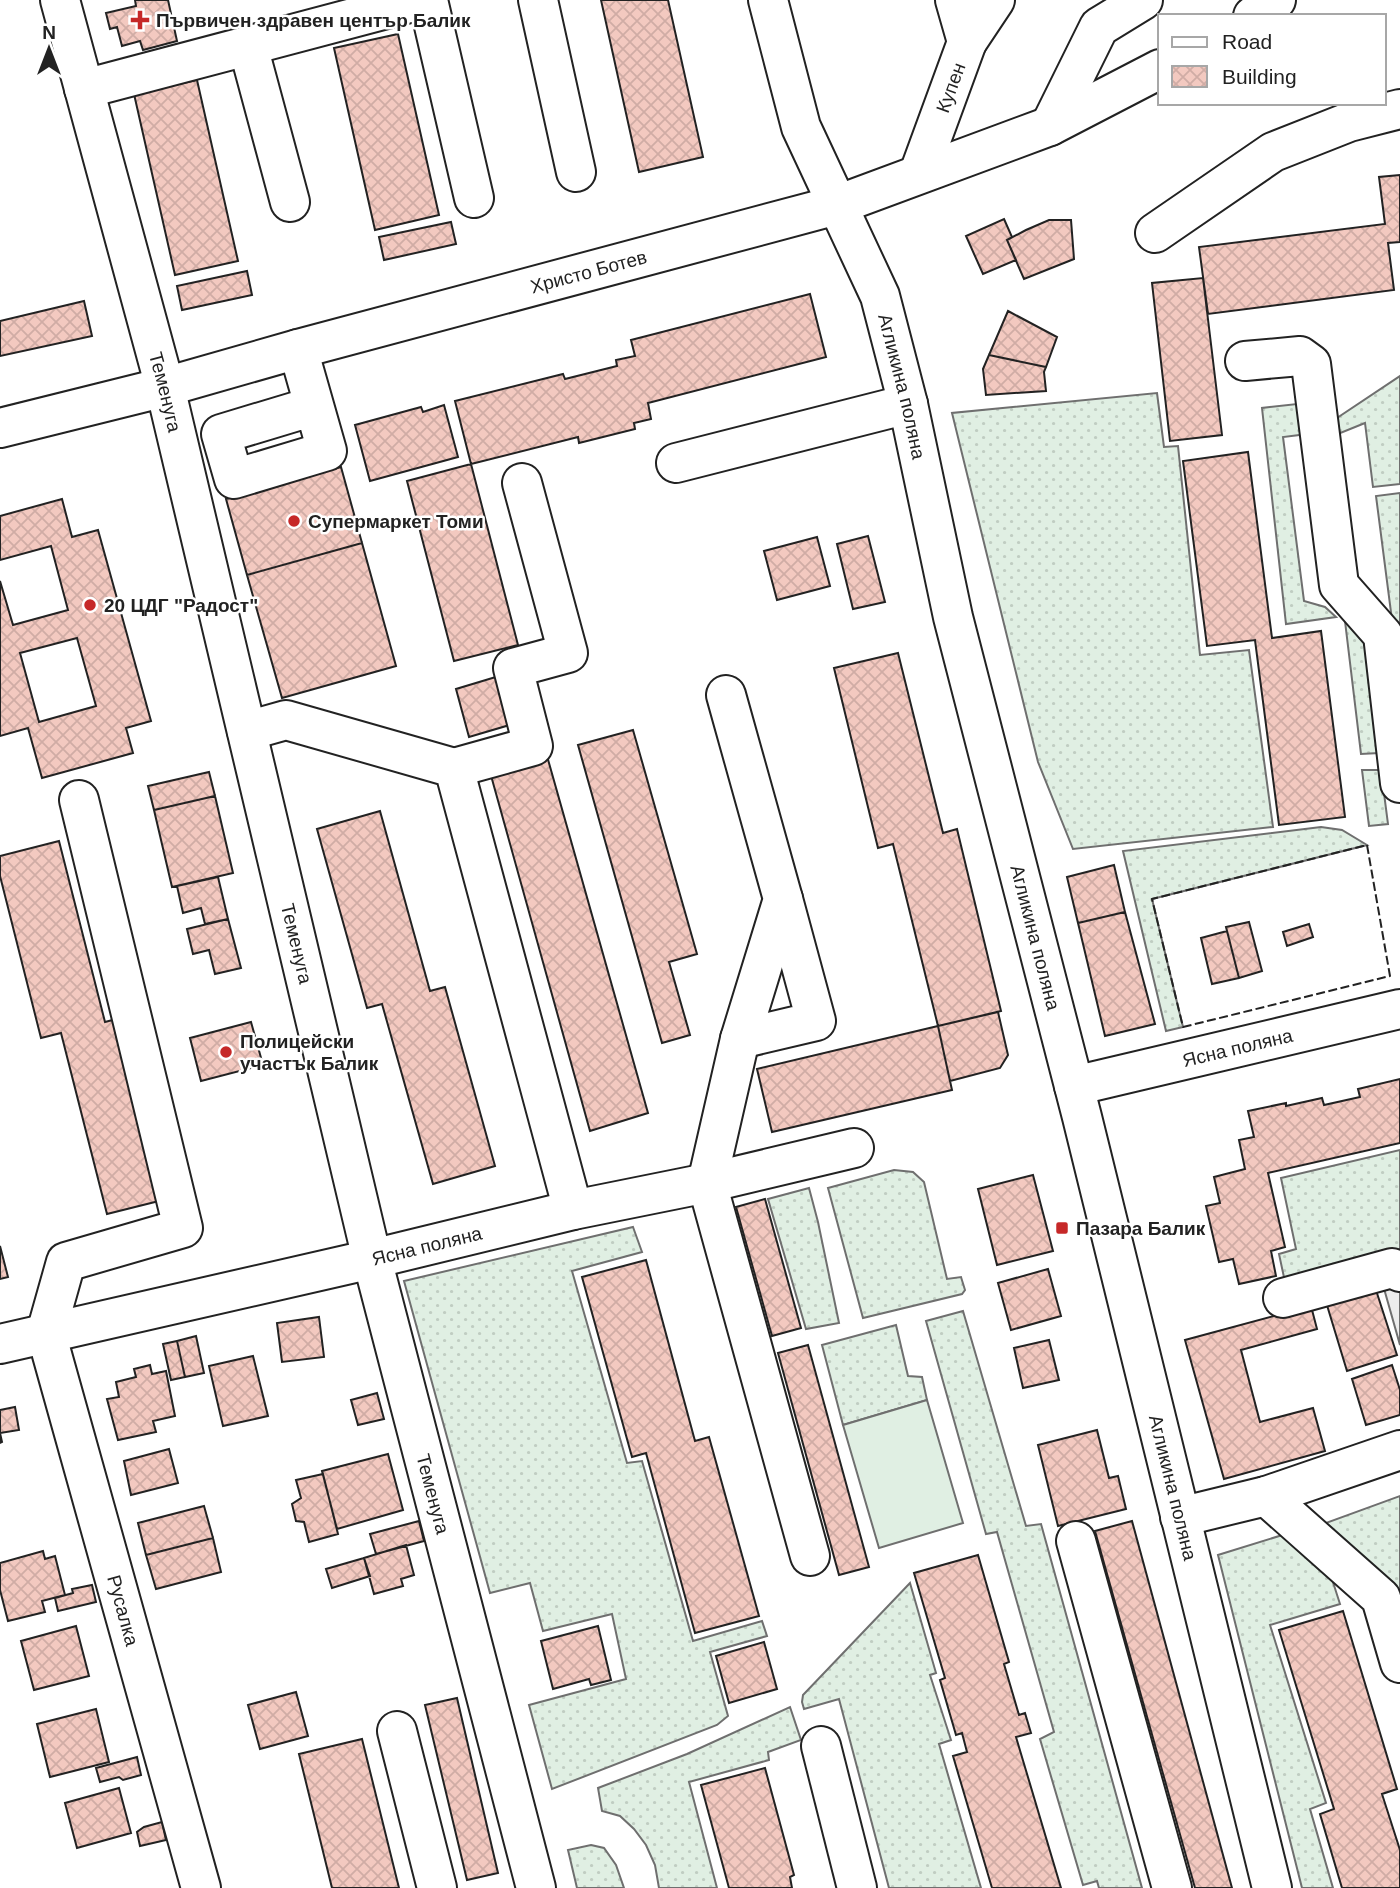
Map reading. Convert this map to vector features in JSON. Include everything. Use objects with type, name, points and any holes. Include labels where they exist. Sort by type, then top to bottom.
[{"type":"street","name":"Теменуга","points":[[60,0],[165,387],[372,1259],[536,1888]]},
{"type":"street","points":[[538,0],[576,172]]},
{"type":"street","name":"Агликина поляна","points":[[768,0],[801,127],[880,296],[908,404],[953,617],[1074,1087],[1272,1888]]},
{"type":"street","name":"Купен","points":[[919,173],[967,42],[955,0]]},
{"type":"street","points":[[967,42],[995,0]]},
{"type":"street","points":[[1050,126],[1099,27],[1143,0]]},
{"type":"street","points":[[1256,14],[1276,0]]},
{"type":"street","points":[[84,89],[414,1],[474,198]]},
{"type":"street","points":[[248,46],[290,202]]},
{"type":"street","name":"Христо Ботев","points":[[0,428],[165,387],[837,205],[1050,126],[1158,70]]},
{"type":"street","points":[[1155,233],[1273,152],[1349,122],[1400,109]]},
{"type":"street","points":[[298,349],[314,406]]},
{"type":"street","points":[[1245,361],[1300,356],[1311,364],[1339,585],[1383,635],[1400,783]]},
{"type":"street","points":[[676,463],[908,404]]},
{"type":"street","points":[[247,731],[286,720],[454,768],[533,746],[513,668],[568,653],[522,483]]},
{"type":"street","points":[[726,695],[816,1021],[740,1039]]},
{"type":"street","points":[[454,768],[572,1210]]},
{"type":"street","points":[[46,1333],[66,1262],[183,1228],[79,800]]},
{"type":"street","points":[[783,899],[740,1039],[707,1183],[810,1556]]},
{"type":"street","name":"Ясна поляна","points":[[1074,1087],[1400,1009]]},
{"type":"street","name":"Ясна поляна","points":[[0,1344],[572,1210],[707,1183],[854,1148]]},
{"type":"street","points":[[1283,1298],[1392,1268],[1400,1272]]},
{"type":"street","name":"Русалка","points":[[46,1333],[201,1888]]},
{"type":"street","points":[[1180,1517],[1266,1496],[1400,1450]]},
{"type":"street","points":[[1266,1496],[1381,1598],[1400,1663]]},
{"type":"street","points":[[1076,1541],[1172,1888]]},
{"type":"street","points":[[397,1731],[437,1888]]},
{"type":"street","points":[[821,1746],[857,1888]]},
{"type":"green space","points":[[1400,376],[1400,484],[1373,487],[1365,423],[1333,436],[1334,420]]},
{"type":"green space","points":[[1157,393],[1164,447],[1178,446],[1200,655],[1249,650],[1273,827],[1073,849],[1038,762],[952,413]]},
{"type":"green space","points":[[1306,403],[1307,434],[1283,437],[1304,601],[1325,607],[1336,617],[1286,624],[1262,408]]},
{"type":"green space","points":[[1400,493],[1400,627],[1393,627],[1376,496]]},
{"type":"green space","points":[[1345,621],[1365,642],[1379,753],[1361,754]]},
{"type":"green space","points":[[1362,770],[1381,770],[1388,824],[1369,826]]},
{"type":"green space","points":[[1321,827],[1342,830],[1367,845],[1152,899],[1183,1027],[1166,1031],[1123,851]]},
{"type":"green space","points":[[1400,1150],[1400,1255],[1285,1282],[1279,1254],[1296,1249],[1281,1178]]},
{"type":"green space","points":[[894,1170],[913,1172],[924,1182],[947,1279],[961,1277],[965,1290],[962,1294],[863,1318],[828,1188]]},
{"type":"green space","points":[[809,1188],[839,1323],[806,1329],[768,1199]]},
{"type":"green space","points":[[633,1227],[642,1252],[572,1271],[627,1463],[642,1461],[693,1641],[762,1621],[767,1636],[710,1652],[728,1716],[717,1725],[552,1789],[529,1705],[626,1679],[612,1614],[543,1631],[530,1583],[490,1593],[404,1281]]},
{"type":"green space","points":[[963,1311],[1026,1526],[1041,1524],[1142,1888],[1099,1888],[1097,1881],[1083,1885],[1040,1739],[1054,1732],[997,1532],[986,1534],[926,1321]]},
{"type":"green space","points":[[896,1325],[908,1376],[922,1377],[927,1400],[843,1425],[822,1345]]},
{"type":"green space","points":[[927,1400],[963,1523],[879,1548],[843,1425]]},
{"type":"green space","points":[[1400,1496],[1400,1592],[1323,1524]]},
{"type":"green space","points":[[1289,1533],[1331,1576],[1340,1604],[1270,1625],[1326,1803],[1310,1809],[1333,1888],[1302,1888],[1218,1555]]},
{"type":"green space","points":[[910,1583],[936,1673],[930,1675],[951,1740],[939,1744],[981,1888],[889,1888],[839,1699],[804,1709],[802,1702],[803,1695]]},
{"type":"green space","points":[[790,1707],[801,1740],[768,1752],[769,1760],[689,1782],[717,1888],[659,1888],[655,1865],[646,1845],[620,1816],[602,1811],[598,1788],[687,1754]]},
{"type":"green space","points":[[591,1845],[604,1848],[616,1865],[624,1888],[577,1888],[568,1850]]},
{"type":"shaded area","points":[[1400,1273],[1400,1345],[1381,1278]]},
{"type":"building","name":"Първичен здравен център Балик","points":[[135,0],[168,0],[177,41],[143,50],[140,41],[122,46],[117,27],[110,29],[106,13],[136,6]]},
{"type":"building","points":[[601,0],[668,0],[703,157],[639,172]]},
{"type":"building","points":[[398,34],[439,215],[375,230],[334,48]]},
{"type":"building","points":[[197,80],[238,261],[175,275],[134,94]]},
{"type":"building","points":[[1400,175],[1400,242],[1388,243],[1394,290],[1208,314],[1199,247],[1385,224],[1379,177]]},
{"type":"building","points":[[1004,219],[1012,237],[1007,240],[1016,260],[983,274],[966,236]]},
{"type":"building","points":[[1049,220],[1071,220],[1074,259],[1024,279],[1007,240]]},
{"type":"building","points":[[451,222],[456,244],[384,260],[379,237]]},
{"type":"building","points":[[247,271],[252,295],[182,310],[177,286]]},
{"type":"building","points":[[1203,278],[1222,435],[1170,441],[1152,283]]},
{"type":"building","points":[[810,294],[826,357],[648,403],[651,419],[634,423],[635,429],[579,443],[578,437],[471,464],[455,401],[563,374],[565,379],[617,366],[616,360],[635,356],[631,340]]},
{"type":"building","points":[[84,301],[92,336],[0,356],[0,321]]},
{"type":"building","points":[[1008,311],[1057,337],[1046,367],[989,355]]},
{"type":"building","points":[[989,355],[1046,367],[1046,391],[986,395],[983,369]]},
{"type":"building","points":[[444,405],[458,457],[370,481],[355,425],[421,407],[423,412]]},
{"type":"building","points":[[1248,452],[1272,638],[1321,631],[1345,817],[1279,825],[1255,640],[1207,646],[1183,461]]},
{"type":"building","points":[[471,464],[518,645],[454,661],[407,481]]},
{"type":"building","name":"Супермаркет Томи","points":[[341,467],[362,543],[247,575],[226,499]]},
{"type":"building","points":[[62,499],[72,537],[98,530],[151,721],[126,728],[133,753],[42,778],[28,728],[0,736],[0,581],[13,625],[68,610],[51,546],[0,560],[0,516]],"holes":[[[77,638],[96,706],[39,722],[20,653]]]},
{"type":"building","points":[[868,536],[885,602],[853,609],[837,544]]},
{"type":"building","points":[[817,537],[830,586],[777,600],[764,551]]},
{"type":"building","points":[[362,543],[396,666],[282,698],[247,575]]},
{"type":"building","points":[[898,653],[943,833],[957,829],[1001,1011],[938,1026],[893,844],[878,848],[834,668]]},
{"type":"building","points":[[499,676],[513,724],[469,737],[456,689]]},
{"type":"building","points":[[633,730],[697,954],[669,962],[690,1035],[662,1043],[578,745]]},
{"type":"building","points":[[547,756],[648,1113],[590,1131],[490,772]]},
{"type":"building","points":[[209,772],[215,796],[154,810],[148,786]]},
{"type":"building","points":[[215,796],[233,873],[172,887],[154,810]]},
{"type":"building","points":[[380,811],[430,991],[445,987],[495,1166],[433,1184],[382,1004],[367,1008],[317,829]]},
{"type":"building","points":[[59,841],[105,1022],[124,1017],[171,1198],[107,1214],[61,1033],[41,1038],[0,876],[0,856]]},
{"type":"building","points":[[1114,865],[1125,912],[1078,923],[1067,877]]},
{"type":"building","points":[[218,877],[228,919],[205,924],[201,908],[183,913],[177,886]]},
{"type":"building","points":[[1125,912],[1155,1024],[1105,1036],[1078,923]]},
{"type":"building","points":[[228,919],[241,968],[215,974],[209,950],[193,954],[187,929]]},
{"type":"building","points":[[1249,922],[1262,971],[1239,978],[1226,927]]},
{"type":"building","points":[[1309,924],[1313,937],[1287,946],[1283,932]]},
{"type":"building","points":[[1227,931],[1239,978],[1212,984],[1201,938]]},
{"type":"building","points":[[998,1012],[1008,1055],[1000,1068],[950,1081],[938,1026]]},
{"type":"building","name":"Полицейски участък Балик","points":[[251,1022],[263,1065],[201,1081],[190,1038]]},
{"type":"building","points":[[938,1026],[952,1090],[772,1132],[757,1069]]},
{"type":"building","points":[[1400,1079],[1400,1143],[1268,1173],[1285,1247],[1271,1251],[1276,1276],[1239,1284],[1233,1259],[1219,1262],[1206,1206],[1220,1203],[1214,1177],[1245,1169],[1239,1140],[1254,1137],[1248,1111],[1322,1098],[1324,1105],[1360,1097],[1358,1089]]},
{"type":"building","points":[[1033,1175],[1053,1251],[997,1265],[978,1189]]},
{"type":"building","points":[[765,1199],[801,1328],[772,1336],[736,1207]]},
{"type":"building","points":[[0,1246],[8,1277],[0,1279]]},
{"type":"building","points":[[646,1260],[695,1441],[709,1437],[759,1616],[695,1633],[646,1453],[632,1457],[582,1277]]},
{"type":"building","points":[[1048,1269],[1061,1316],[1011,1330],[998,1283]]},
{"type":"building","points":[[1375,1287],[1397,1355],[1347,1371],[1326,1302]]},
{"type":"building","points":[[1311,1306],[1317,1329],[1241,1350],[1260,1422],[1313,1408],[1325,1451],[1224,1479],[1185,1340]]},
{"type":"building","points":[[319,1317],[324,1357],[282,1362],[277,1323]]},
{"type":"building","points":[[196,1336],[204,1373],[185,1377],[177,1341]]},
{"type":"building","points":[[1049,1340],[1059,1380],[1023,1388],[1014,1348]]},
{"type":"building","points":[[177,1341],[185,1377],[171,1380],[163,1344]]},
{"type":"building","points":[[808,1345],[869,1567],[839,1575],[778,1353]]},
{"type":"building","points":[[253,1356],[268,1416],[223,1426],[209,1366]]},
{"type":"building","points":[[150,1365],[152,1374],[166,1371],[175,1416],[153,1421],[156,1432],[118,1440],[107,1399],[119,1397],[116,1382],[136,1377],[134,1369]]},
{"type":"building","points":[[1392,1365],[1400,1390],[1400,1415],[1366,1425],[1352,1379]]},
{"type":"building","points":[[377,1393],[384,1419],[358,1425],[351,1400]]},
{"type":"building","points":[[15,1407],[19,1430],[0,1433],[0,1410]]},
{"type":"building","points":[[1097,1430],[1109,1478],[1118,1476],[1126,1509],[1058,1526],[1038,1445]]},
{"type":"building","points":[[169,1449],[178,1483],[131,1495],[124,1461]]},
{"type":"building","points":[[388,1454],[403,1510],[337,1529],[322,1471]]},
{"type":"building","points":[[323,1474],[338,1534],[309,1542],[304,1522],[296,1521],[292,1504],[301,1498],[296,1480]]},
{"type":"building","points":[[204,1506],[213,1538],[146,1555],[138,1523]]},
{"type":"building","points":[[419,1521],[424,1541],[376,1554],[370,1534]]},
{"type":"building","points":[[1132,1521],[1232,1888],[1195,1888],[1095,1531]]},
{"type":"building","points":[[213,1538],[221,1572],[156,1589],[146,1555]]},
{"type":"building","points":[[406,1545],[414,1575],[401,1579],[403,1586],[374,1594],[364,1558]]},
{"type":"building","points":[[43,1551],[45,1559],[55,1556],[65,1595],[42,1601],[45,1612],[8,1621],[0,1590],[0,1563]]},
{"type":"building","points":[[978,1555],[1009,1662],[1004,1664],[1019,1715],[1025,1713],[1031,1733],[1016,1737],[1061,1888],[992,1888],[953,1756],[967,1752],[962,1733],[956,1735],[940,1680],[945,1678],[914,1573]]},
{"type":"building","points":[[364,1558],[370,1576],[332,1588],[326,1569]]},
{"type":"building","points":[[92,1585],[96,1602],[58,1611],[55,1598],[73,1593],[72,1589]]},
{"type":"building","points":[[1343,1611],[1397,1789],[1382,1794],[1400,1850],[1400,1888],[1342,1888],[1320,1814],[1334,1809],[1279,1630]]},
{"type":"building","points":[[76,1626],[89,1676],[34,1690],[21,1641]]},
{"type":"building","points":[[598,1626],[611,1680],[591,1685],[589,1679],[553,1689],[541,1641]]},
{"type":"building","points":[[764,1642],[777,1689],[729,1703],[716,1656]]},
{"type":"building","points":[[296,1692],[308,1736],[260,1749],[248,1705]]},
{"type":"building","points":[[457,1698],[498,1873],[467,1880],[425,1705]]},
{"type":"building","points":[[96,1709],[109,1762],[50,1777],[37,1724]]},
{"type":"building","points":[[362,1739],[399,1888],[332,1888],[299,1754]]},
{"type":"building","points":[[137,1757],[141,1775],[100,1782],[96,1768]]},
{"type":"building","points":[[765,1768],[794,1875],[790,1877],[792,1888],[729,1888],[701,1785]]},
{"type":"building","points":[[119,1788],[131,1833],[77,1848],[65,1803]]},
{"type":"building","points":[[162,1822],[166,1840],[140,1846],[137,1832]]},
{"type":"fence","points":[[1367,845],[1390,976],[1183,1027],[1152,899],[1367,845]]},
{"type":"place","name":"Първичен здравен център Балик","points":[[140,20]]},
{"type":"place","name":"Супермаркет Томи","points":[[294,521]]},
{"type":"place","name":"20 ЦДГ \"Радост\"","points":[[90,605]]},
{"type":"place","name":"Полицейски участък Балик","points":[[226,1052]]},
{"type":"place","name":"Пазара Балик","points":[[1062,1228]]}]
